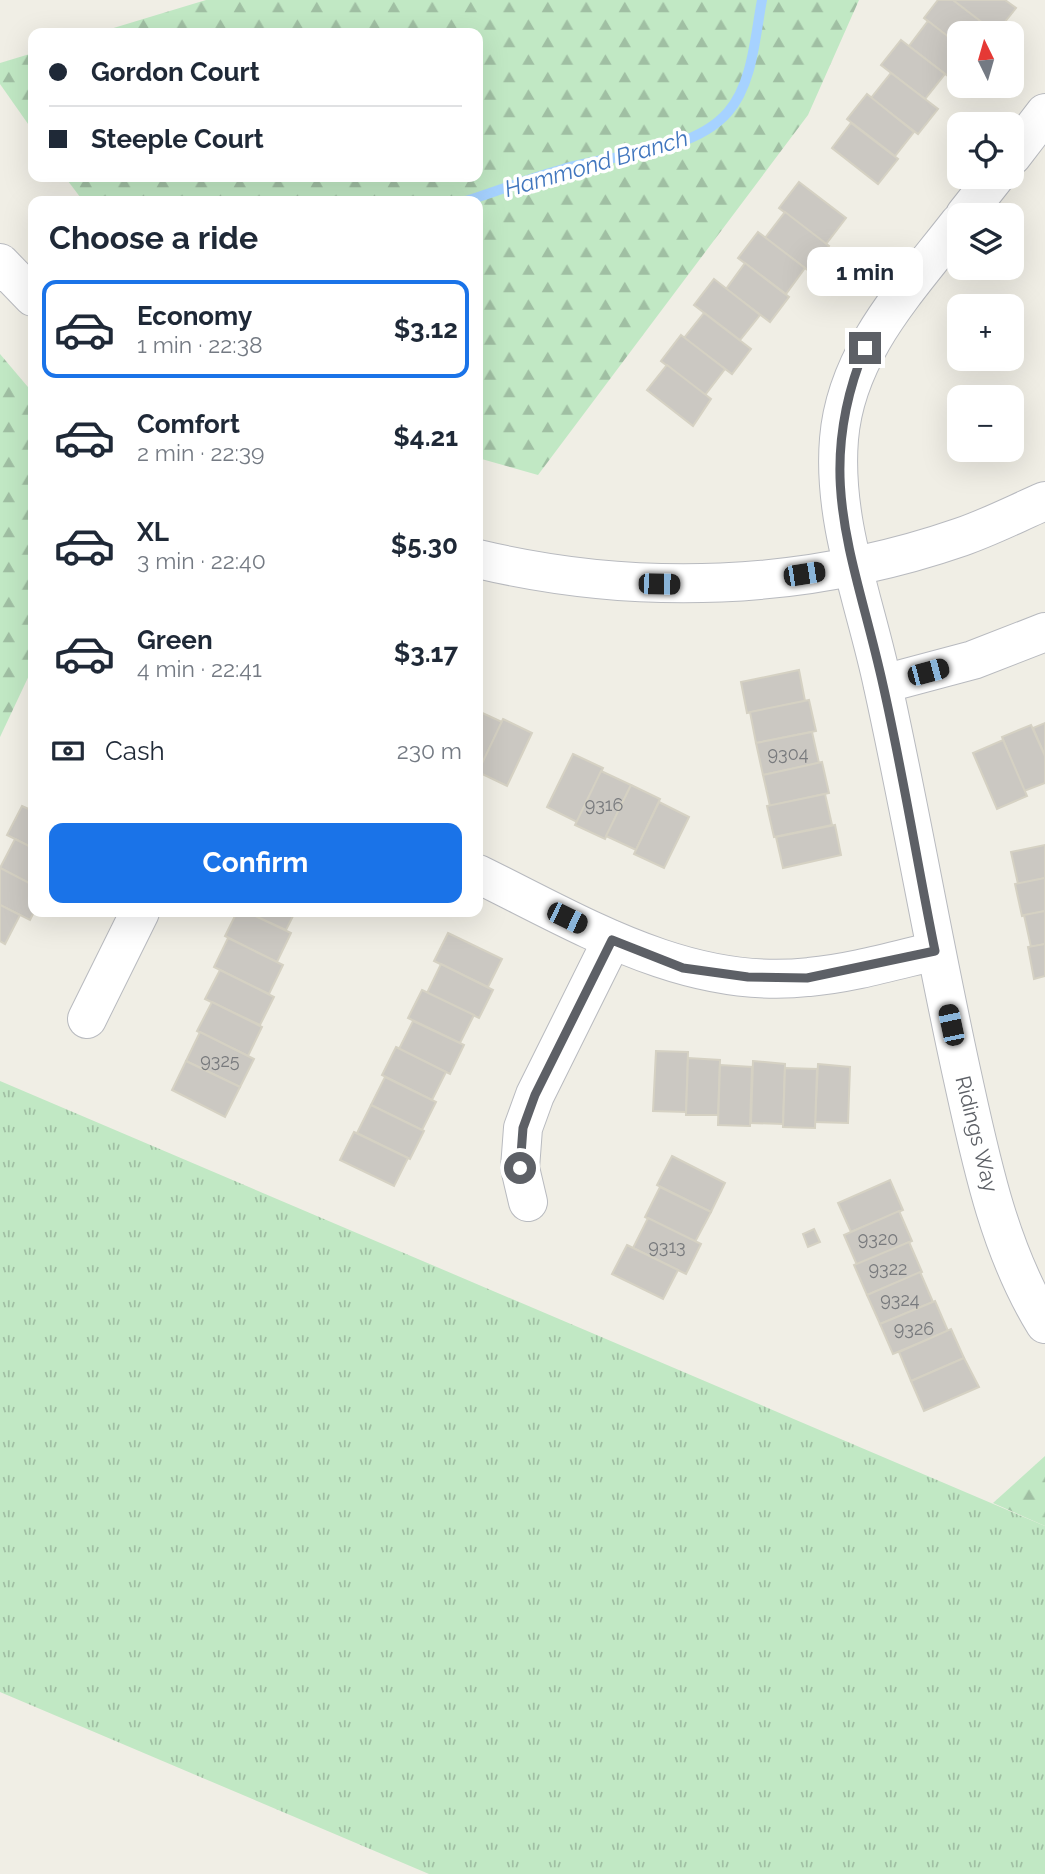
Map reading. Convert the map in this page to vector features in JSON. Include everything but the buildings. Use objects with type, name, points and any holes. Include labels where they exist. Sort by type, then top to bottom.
[{"type":"street","points":[[1024,140],[1045,113]]},
{"type":"street","points":[[974,203],[986,189]]},
{"type":"street","name":"Ridings Way","points":[[947,239],[865,348],[848,389],[839,438],[838,491],[853,566],[883,684],[935,951],[984,1172],[1006,1239],[1045,1324]]},
{"type":"street","points":[[0,263],[28,292]]},
{"type":"street","points":[[483,560],[534,572],[615,583],[755,582],[853,566],[961,537],[1045,502]]},
{"type":"street","points":[[883,684],[973,660],[1045,632]]},
{"type":"street","points":[[483,876],[612,940],[683,968],[748,977],[807,978],[935,951]]},
{"type":"street","points":[[87,1019],[138,917]]},
{"type":"street","points":[[528,1202],[520,1168],[523,1128],[535,1095],[612,940]]},
{"type":"green space","points":[[206,0],[859,0],[808,115],[538,475],[483,459],[483,196],[79,196],[69,182],[483,182],[483,28],[114,28]]},
{"type":"green space","points":[[28,55],[28,124],[0,84],[0,63]]},
{"type":"green space","points":[[0,354],[28,387],[28,678],[0,737]]},
{"type":"green space","points":[[0,1081],[1045,1526],[1045,1874],[429,1874],[0,1692]]},
{"type":"green space","points":[[1045,1456],[1045,1526],[993,1503]]},
{"type":"waterway","name":"Hammond Branch","points":[[480,196],[563,169],[673,145],[713,126],[728,112],[743,87],[752,59],[762,0]]},
{"type":"route","points":[[520,1168],[523,1128],[535,1095],[612,940],[683,968],[748,977],[807,978],[935,951],[883,684],[853,566],[838,491],[839,438],[848,389],[865,348]]}]
